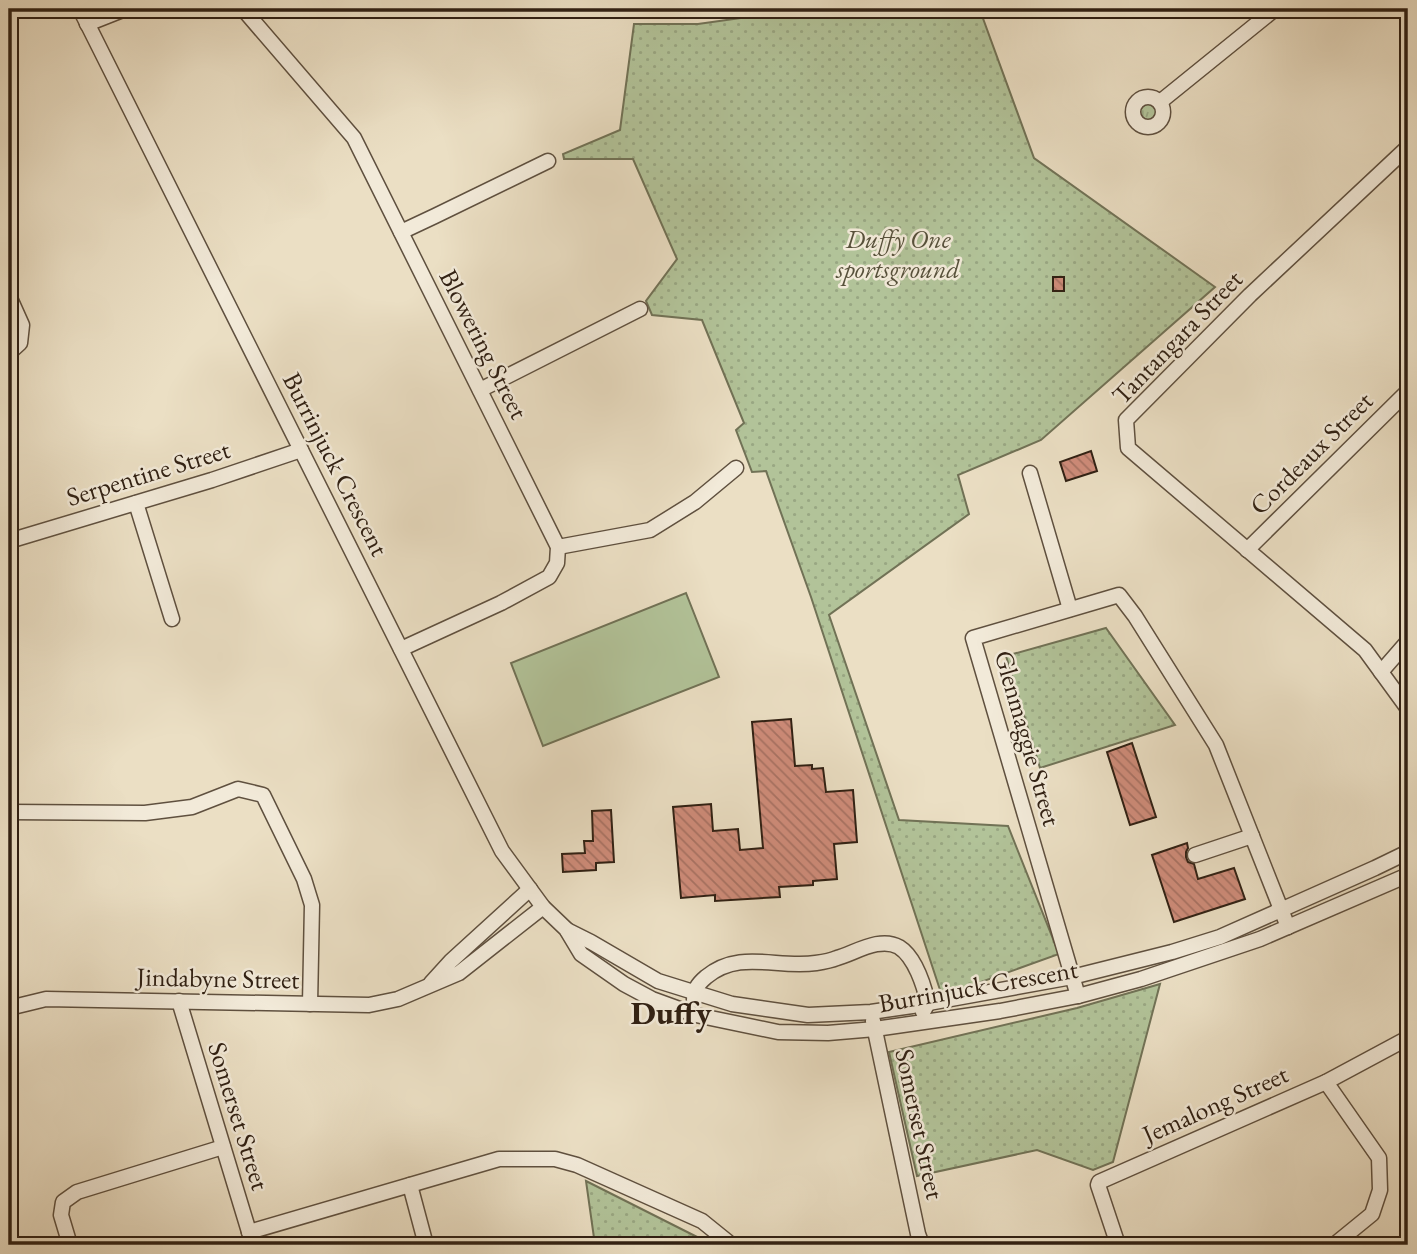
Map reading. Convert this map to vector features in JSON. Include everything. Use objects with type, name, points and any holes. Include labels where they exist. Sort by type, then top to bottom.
[{"type":"street","name":"Burrinjuck Crescent","points":[[80,9],[502,851],[543,907],[566,929],[581,954],[624,984],[652,999],[695,1015],[778,1032],[828,1033],[875,1029],[1000,1011],[1078,996],[1196,962],[1261,939],[1408,876]]},
{"type":"street","points":[[88,24],[125,9]]},
{"type":"street","name":"Blowering Street","points":[[243,9],[354,138],[558,547]]},
{"type":"street","points":[[1160,103],[1275,9]]},
{"type":"street","name":"Tantangara Street","points":[[1408,147],[1250,295],[1126,420],[1128,448],[1365,650],[1408,709]]},
{"type":"street","points":[[401,232],[548,161]]},
{"type":"street","points":[[9,296],[22,325],[20,343],[9,353]]},
{"type":"street","points":[[480,390],[640,309]]},
{"type":"street","name":"Cordeaux Street","points":[[1247,550],[1408,391]]},
{"type":"street","name":"Serpentine Street","points":[[9,541],[301,450]]},
{"type":"street","points":[[401,649],[501,603],[549,577],[557,563],[558,547],[650,530],[695,502],[736,468]]},
{"type":"street","points":[[1030,473],[1070,609]]},
{"type":"street","points":[[136,503],[172,619]]},
{"type":"street","name":"Glenmaggie Street","points":[[1078,996],[973,638],[1119,595],[1216,744],[1289,927]]},
{"type":"street","points":[[1381,672],[1408,641]]},
{"type":"street","points":[[9,812],[145,813],[191,807],[238,789],[263,795],[304,878],[312,905],[310,1004]]},
{"type":"street","points":[[1195,855],[1252,836]]},
{"type":"street","name":"Burrinjuck Crescent","points":[[566,929],[658,981],[732,1004],[808,1015],[871,1012],[1072,977],[1172,952],[1220,937],[1403,855]]},
{"type":"street","points":[[1403,855],[1408,876]]},
{"type":"street","name":"Jindabyne Street","points":[[425,989],[451,961],[530,889]]},
{"type":"street","name":"Jindabyne Street","points":[[9,1008],[46,999],[369,1004],[398,999],[458,973],[543,907]]},
{"type":"street","points":[[695,1015],[694,992],[699,984],[719,968],[742,961],[811,964],[833,960],[869,946],[882,944],[898,947],[913,962],[928,1003],[916,1023]]},
{"type":"street","name":"Somerset Street","points":[[179,1001],[251,1239]]},
{"type":"street","name":"Somerset Street","points":[[871,1012],[922,1245]]},
{"type":"street","name":"Jemalong Street","points":[[1118,1245],[1099,1182],[1326,1082],[1408,1038]]},
{"type":"street","points":[[1326,1082],[1379,1158],[1380,1190],[1372,1214],[1334,1245]]},
{"type":"street","points":[[70,1245],[61,1215],[63,1202],[77,1192],[223,1147]]},
{"type":"street","points":[[251,1239],[410,1185],[499,1159],[555,1159],[577,1165],[702,1221],[729,1245]]},
{"type":"street","points":[[410,1185],[426,1245]]},
{"type":"green space","name":"Duffy One sportsground","points":[[805,9],[971,9],[981,13],[1034,158],[1215,287],[1041,440],[958,475],[969,514],[829,615],[899,820],[1008,826],[1059,954],[942,996],[811,597],[766,471],[752,472],[736,430],[744,423],[702,320],[652,315],[646,301],[677,259],[633,159],[564,159],[563,154],[620,130],[634,24],[698,24]]},
{"type":"green space","points":[[1148,98],[1158,102],[1162,112],[1158,122],[1148,126],[1138,122],[1134,112],[1138,102]]},
{"type":"green space","points":[[686,593],[719,677],[543,746],[511,663]]},
{"type":"green space","points":[[1106,628],[1175,725],[1040,768],[1006,656]]},
{"type":"green space","points":[[1160,984],[1113,1162],[1093,1170],[1037,1150],[917,1176],[889,1052],[1077,1008]]},
{"type":"green space","points":[[586,1181],[713,1245],[595,1245]]},
{"type":"building","points":[[1053,277],[1064,277],[1064,291],[1053,291]]},
{"type":"building","points":[[1091,451],[1097,471],[1066,481],[1060,462]]},
{"type":"building","points":[[791,719],[795,766],[812,765],[812,769],[823,768],[826,792],[853,790],[857,842],[834,844],[837,879],[813,881],[813,885],[779,887],[780,897],[715,901],[715,895],[681,898],[673,807],[711,804],[713,831],[738,829],[740,850],[763,848],[752,722]]},
{"type":"building","points":[[1132,743],[1156,817],[1130,825],[1107,752]]},
{"type":"building","points":[[611,810],[614,862],[596,863],[596,870],[563,872],[562,854],[585,853],[584,841],[593,841],[592,811]]},
{"type":"building","points":[[1187,843],[1186,857],[1188,862],[1194,864],[1198,879],[1234,868],[1245,899],[1174,922],[1152,855]]},
{"type":"district","name":"Duffy","points":[[671,1012]]}]
